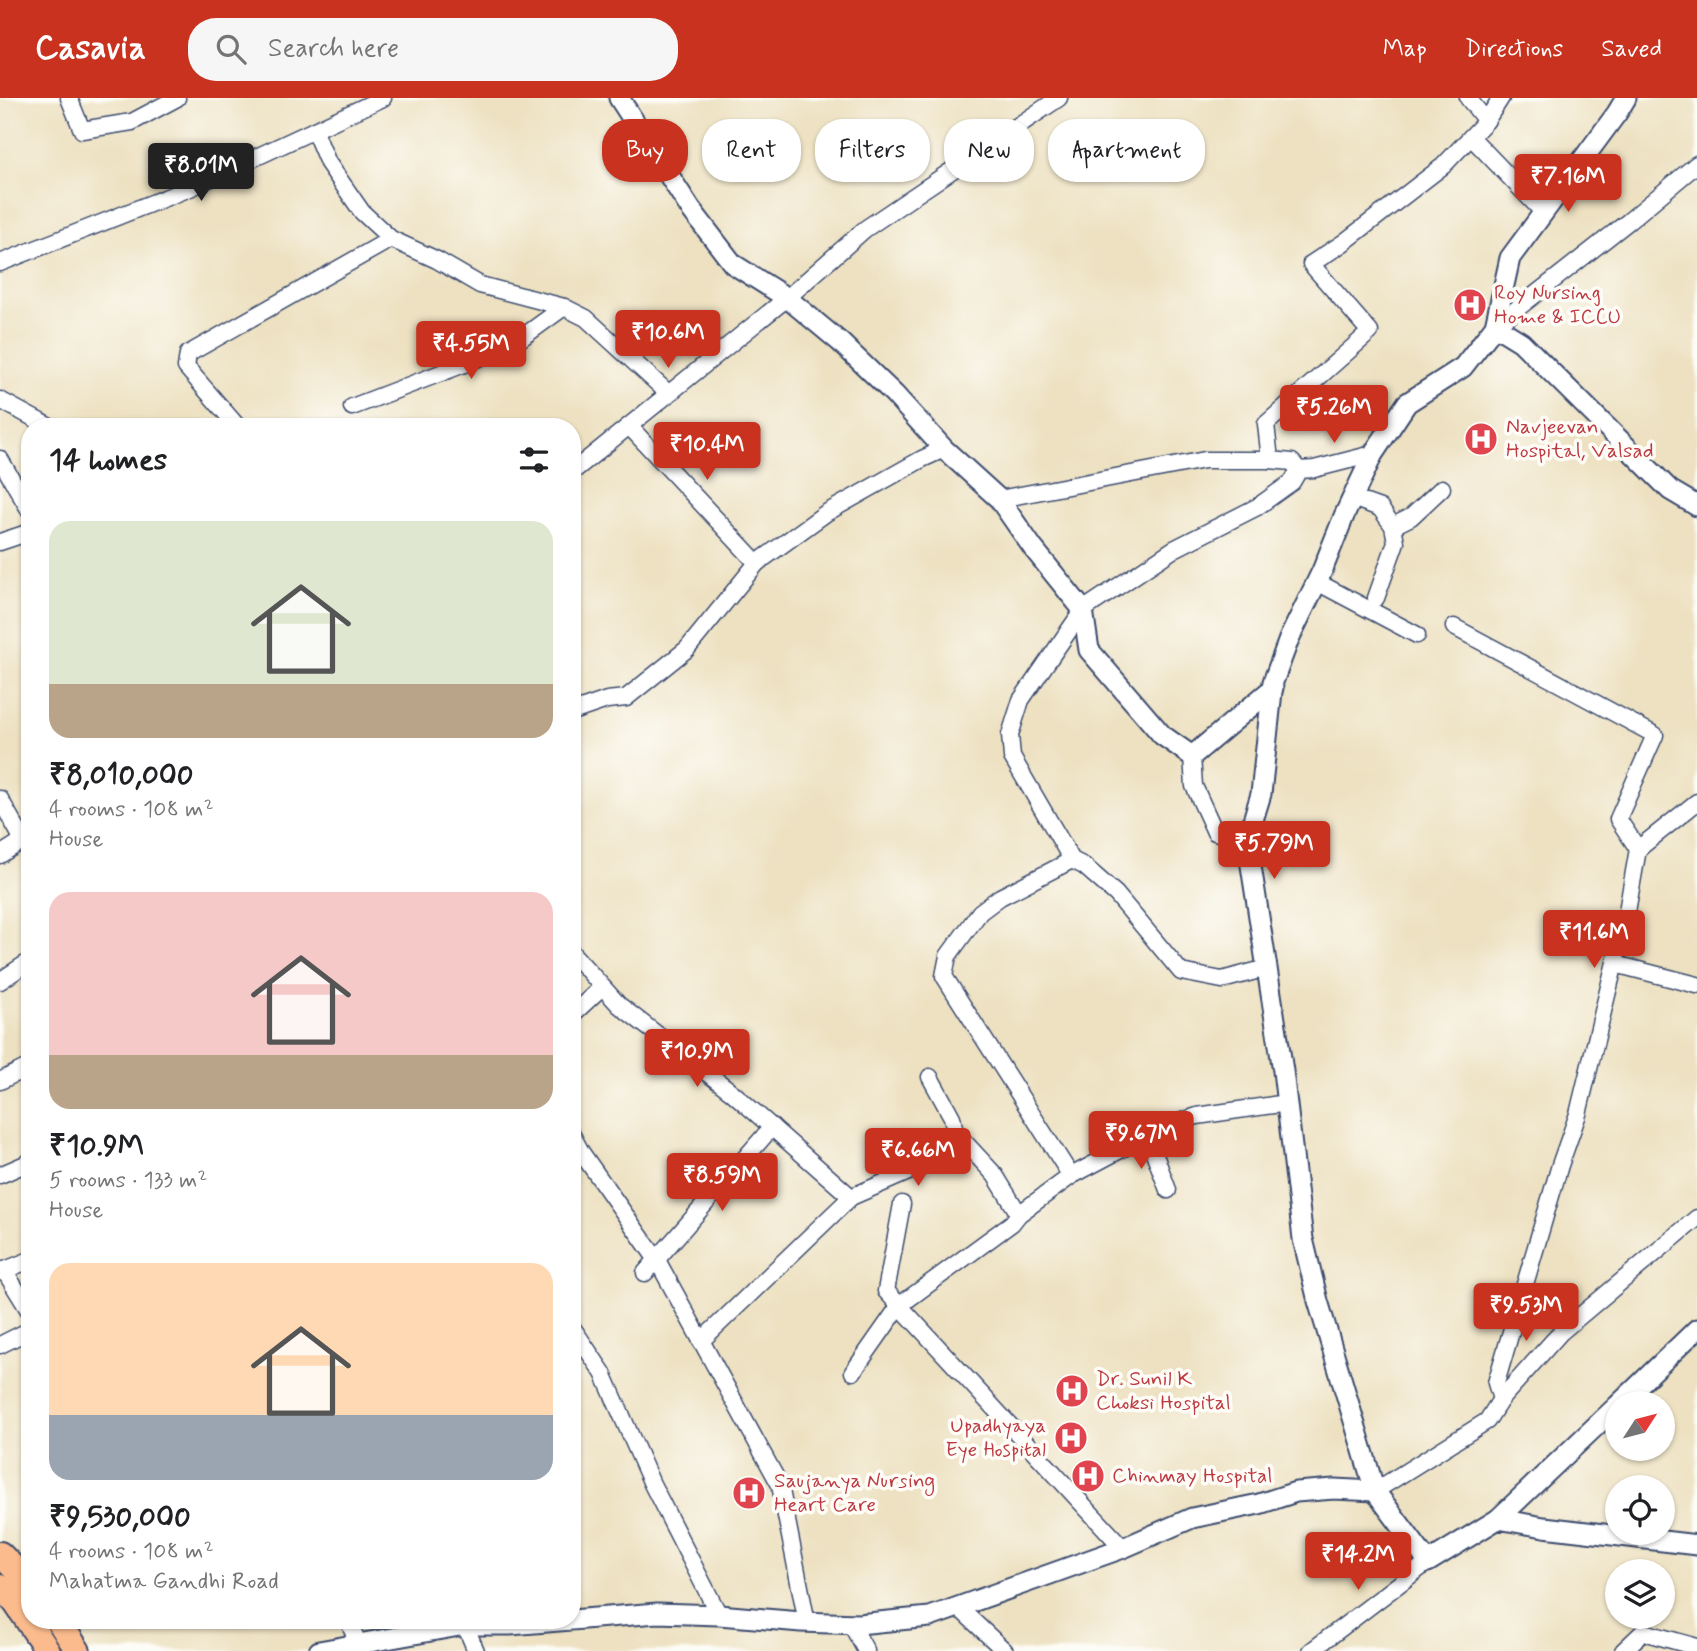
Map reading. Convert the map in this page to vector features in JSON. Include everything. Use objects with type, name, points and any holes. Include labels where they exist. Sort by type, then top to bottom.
[{"type":"main road","points":[[0,1554],[15,1591]]},
{"type":"main road","points":[[36,1629],[48,1651]]},
{"type":"main road","points":[[64,1629],[78,1651]]},
{"type":"street","points":[[69,98],[82,130],[132,122],[177,98]]},
{"type":"street","points":[[0,263],[190,187],[383,98]]},
{"type":"street","points":[[619,98],[690,208],[733,264],[787,298],[840,342],[894,394],[944,449],[999,499],[1033,548],[1083,610],[1089,650],[1161,734],[1192,756]]},
{"type":"street","points":[[1468,98],[1486,121]]},
{"type":"street","points":[[1270,460],[1266,424],[1370,332],[1311,264],[1343,243],[1443,166],[1486,121],[1501,98]]},
{"type":"street","points":[[1495,326],[1510,258],[1626,98]]},
{"type":"street","points":[[581,465],[787,298],[865,229],[1050,101]]},
{"type":"street","points":[[314,130],[328,163],[355,203],[391,239],[437,260],[480,285],[564,307],[586,317],[668,393]]},
{"type":"street","points":[[1471,137],[1544,213]]},
{"type":"street","points":[[1428,1562],[1375,1492],[1318,1301],[1303,1239],[1287,1103],[1247,840],[1261,794],[1273,682],[1289,639],[1373,454],[1407,403],[1463,367],[1495,326],[1697,164]]},
{"type":"street","points":[[230,418],[186,367],[188,354],[391,239]]},
{"type":"street","points":[[352,407],[467,363],[520,339],[564,307]]},
{"type":"street","points":[[1495,326],[1521,342],[1670,490],[1697,506]]},
{"type":"street","points":[[0,400],[33,418]]},
{"type":"street","points":[[629,426],[757,563]]},
{"type":"street","points":[[581,709],[626,698],[687,649],[757,563],[826,513],[944,449]]},
{"type":"street","points":[[1299,470],[1314,469],[1373,454]]},
{"type":"street","points":[[0,459],[21,495]]},
{"type":"street","points":[[999,499],[1205,460],[1292,462],[1299,470]]},
{"type":"street","points":[[1267,968],[1222,980],[1181,972],[1116,894],[1084,866],[1072,860],[1012,757],[1010,735],[1021,700],[1083,610],[1174,549],[1257,507],[1292,482],[1299,470]]},
{"type":"street","points":[[1393,526],[1411,517],[1441,488]]},
{"type":"street","points":[[1352,498],[1380,508],[1393,526],[1396,542],[1376,598]]},
{"type":"street","points":[[0,542],[21,535]]},
{"type":"street","points":[[1317,582],[1417,635]]},
{"type":"street","points":[[1454,627],[1655,735],[1618,819],[1637,849],[1626,917],[1578,1114],[1560,1165],[1496,1383],[1501,1398]]},
{"type":"street","points":[[1192,756],[1272,688]]},
{"type":"street","points":[[1192,756],[1194,786],[1215,832],[1247,840]]},
{"type":"street","points":[[0,799],[21,829]]},
{"type":"street","points":[[1637,849],[1697,802]]},
{"type":"street","points":[[0,855],[21,842]]},
{"type":"street","points":[[1071,1175],[944,976],[948,956],[980,912],[1000,897],[1072,860]]},
{"type":"street","points":[[581,963],[619,1005],[733,1093],[851,1198]]},
{"type":"street","points":[[1615,964],[1697,985]]},
{"type":"street","points":[[0,981],[21,967]]},
{"type":"street","points":[[581,1007],[602,987]]},
{"type":"street","points":[[0,1081],[21,1070]]},
{"type":"street","points":[[930,1077],[952,1117],[955,1132],[995,1175],[1018,1214]]},
{"type":"street","points":[[853,1372],[900,1305],[1012,1223],[1018,1214],[1071,1175],[1137,1141],[1149,1139],[1158,1129],[1197,1116],[1287,1103]]},
{"type":"street","points":[[645,1273],[772,1127]]},
{"type":"street","points":[[701,1341],[851,1198],[920,1167],[955,1132]]},
{"type":"street","points":[[1149,1139],[1168,1190]]},
{"type":"street","points":[[581,1152],[657,1260],[780,1485],[807,1623]]},
{"type":"street","points":[[0,1175],[21,1164]]},
{"type":"street","points":[[902,1204],[886,1291],[1123,1548]]},
{"type":"street","points":[[581,1619],[657,1613],[851,1624],[930,1617],[1123,1548],[1192,1518],[1259,1504],[1296,1492],[1334,1489],[1375,1492],[1487,1422],[1501,1398],[1561,1332],[1697,1218]]},
{"type":"street","points":[[21,1264],[2,1271],[21,1299]]},
{"type":"street","points":[[1633,1391],[1697,1329]]},
{"type":"street","points":[[0,1345],[21,1334]]},
{"type":"street","points":[[581,1340],[603,1373],[652,1484],[719,1615]]},
{"type":"street","points":[[1311,1651],[1428,1562],[1498,1519],[1605,1417]]},
{"type":"street","points":[[1498,1519],[1697,1545]]},
{"type":"street","points":[[958,1607],[1004,1651]]},
{"type":"street","points":[[851,1624],[866,1651]]},
{"type":"street","points":[[352,1629],[358,1643]]},
{"type":"street","points":[[319,1651],[442,1629]]},
{"type":"street","points":[[468,1629],[476,1651]]},
{"type":"street","points":[[1623,1651],[1643,1632],[1697,1647]]},
{"type":"place","name":"Roy Nursing Home & ICCU","points":[[1470,305]]},
{"type":"place","name":"Navjeevan Hospital, Valsad","points":[[1481,439]]},
{"type":"place","name":"Dr. Sunil K Choksi Hospital","points":[[1072,1391]]},
{"type":"place","name":"Upadhyaya Eye Hospital","points":[[1071,1438]]},
{"type":"place","name":"Chinmay Hospital","points":[[1088,1476]]},
{"type":"place","name":"Saujanya Nursing Heart Care","points":[[749,1493]]}]
